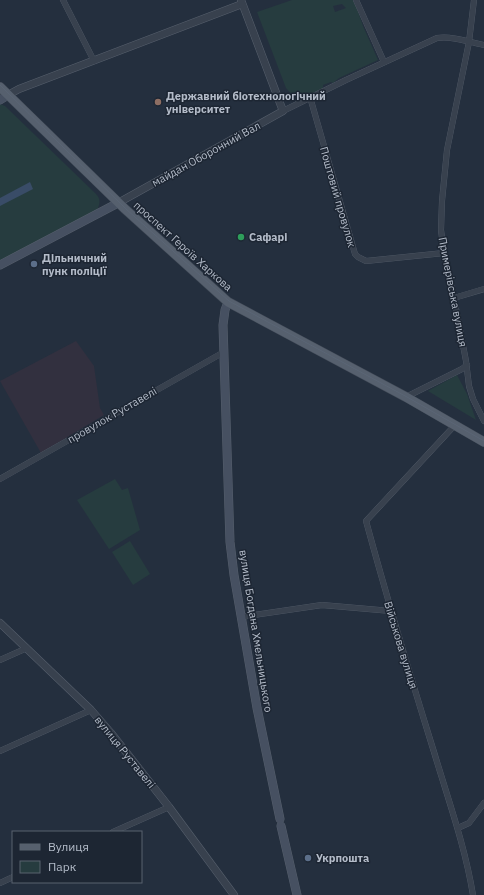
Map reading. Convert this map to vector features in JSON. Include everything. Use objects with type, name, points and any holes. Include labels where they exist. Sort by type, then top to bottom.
[{"type":"main road","name":"проспект Героїв Харкова","points":[[0,87],[118,202],[228,302],[406,397],[484,442]]},
{"type":"main road","points":[[0,100],[8,95]]},
{"type":"main road","points":[[0,265],[118,202]]},
{"type":"main road","name":"вулиця Богдана Хмельницького","points":[[228,302],[225,310],[223,325],[230,542],[241,617],[280,822],[297,895]]},
{"type":"street","points":[[63,0],[94,61]]},
{"type":"street","points":[[356,0],[384,62]]},
{"type":"street","name":"Примерівська вулиця","points":[[474,0],[468,42],[447,150],[441,230],[444,253],[467,365],[469,386],[473,399],[484,421]]},
{"type":"street","points":[[8,95],[18,89],[94,61],[242,2],[283,111]]},
{"type":"street","name":"майдан Оборонний Вал","points":[[118,202],[310,97],[437,38],[458,38],[468,42],[484,45]]},
{"type":"street","name":"Поштовий провулок","points":[[310,97],[355,254],[362,260],[366,261],[444,253]]},
{"type":"street","points":[[454,298],[484,289]]},
{"type":"street","name":"провулок Руставелі","points":[[0,479],[224,352]]},
{"type":"street","points":[[406,397],[462,369],[467,365]]},
{"type":"street","name":"Військова вулиця","points":[[455,425],[366,521],[391,611],[458,828],[473,895]]},
{"type":"street","points":[[241,617],[322,606],[391,611]]},
{"type":"street","name":"вулиця Руставелі","points":[[0,623],[91,710],[111,733],[169,807],[234,895]]},
{"type":"street","points":[[0,660],[27,648]]},
{"type":"street","points":[[0,751],[91,710]]},
{"type":"street","points":[[458,828],[469,822],[484,803]]},
{"type":"street","points":[[116,831],[169,807]]},
{"type":"street","points":[[0,883],[12,877]]},
{"type":"shaded area","points":[[76,341],[94,366],[100,408],[104,415],[41,453],[0,381]]},
{"type":"green space","points":[[292,0],[354,0],[363,26],[378,60],[339,78],[333,83],[331,82],[323,85],[323,88],[305,98],[303,94],[293,94],[286,88],[257,12]],"holes":[[[342,4],[346,8],[335,12],[333,6]]]},
{"type":"green space","points":[[0,104],[5,106],[96,194],[100,202],[97,210],[0,261]]},
{"type":"green space","points":[[457,375],[467,394],[476,420],[428,391]]},
{"type":"green space","points":[[115,479],[122,490],[128,488],[140,530],[109,549],[77,500]]},
{"type":"green space","points":[[130,541],[150,574],[133,585],[112,552]]},
{"type":"water","points":[[30,182],[33,189],[0,206],[0,198]]},
{"type":"tram line","points":[[0,85],[126,209],[229,301],[407,397],[484,441]]},
{"type":"place","name":"Державний біотехнологічний університет","points":[[158,102]]},
{"type":"place","name":"Сафарі","points":[[241,237]]},
{"type":"place","name":"Дільничний пунк поліції","points":[[34,264]]},
{"type":"place","name":"Укрпошта","points":[[308,858]]}]
